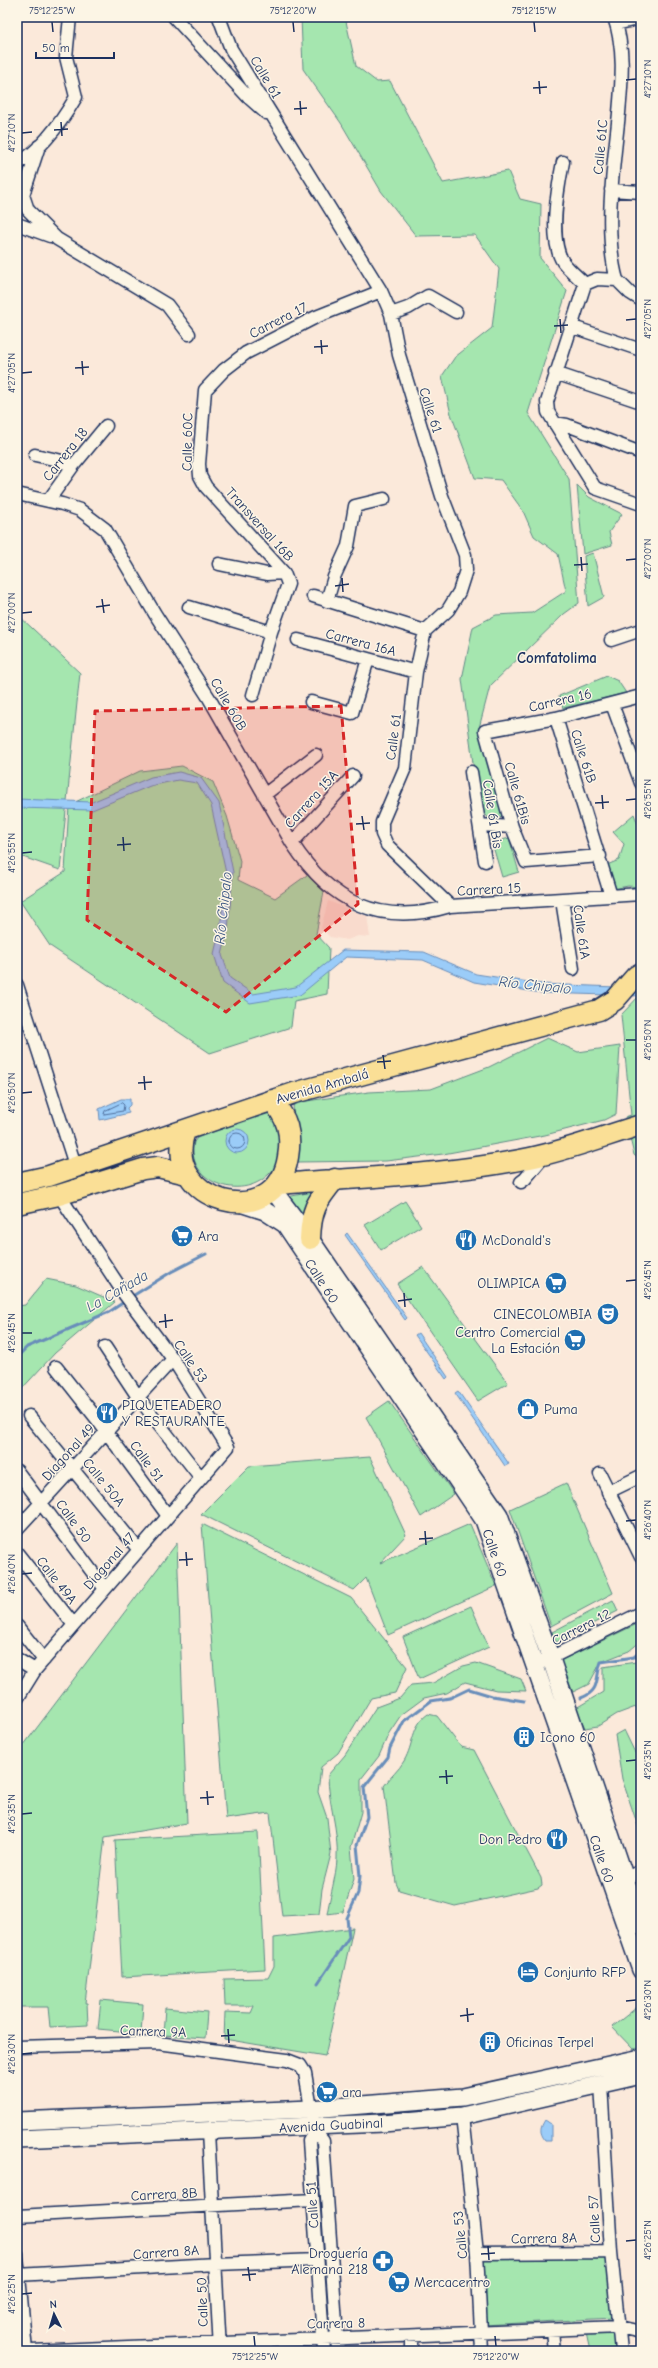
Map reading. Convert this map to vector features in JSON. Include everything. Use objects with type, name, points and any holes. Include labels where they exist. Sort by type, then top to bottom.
[{"type":"main road","name":"Avenida Ambalá","points":[[17,1183],[76,1168],[272,1100],[599,1010],[615,1000],[636,976],[641,973]]},
{"type":"main road","points":[[272,1100],[286,1120],[290,1137],[288,1160],[276,1187]]},
{"type":"main road","points":[[185,1131],[180,1145],[183,1166],[187,1174],[206,1193],[228,1202],[240,1203],[262,1197],[276,1187],[335,1179],[442,1172],[546,1154],[641,1125]]},
{"type":"main road","points":[[17,1204],[59,1195],[143,1169],[158,1167],[187,1174]]},
{"type":"main road","points":[[310,1240],[311,1217],[324,1192],[335,1179]]},
{"type":"main road","name":"Calle 60","points":[[276,1187],[310,1240],[499,1514],[551,1659],[641,1926]]},
{"type":"main road","name":"Calle 60","points":[[240,1203],[265,1211],[285,1224],[322,1282],[484,1520],[641,1970]]},
{"type":"main road","name":"Avenida Guabinal","points":[[17,2121],[311,2109],[463,2097],[641,2058]]},
{"type":"main road","name":"Avenida Guabinal","points":[[17,2139],[314,2129],[462,2116],[641,2075]]},
{"type":"street","points":[[17,164],[39,146],[65,117],[76,97],[66,57],[70,17]]},
{"type":"street","points":[[174,17],[248,98],[276,122]]},
{"type":"street","name":"Calle 61","points":[[219,17],[231,49],[381,291],[391,314],[409,391],[442,496],[465,555],[466,570],[459,592],[447,613],[425,631],[416,672],[405,768],[382,822],[382,834],[387,845],[450,906]]},
{"type":"street","points":[[615,21],[641,18]]},
{"type":"street","name":"Calle 61C","points":[[615,21],[623,64],[611,190],[612,263],[616,280]]},
{"type":"street","points":[[39,146],[23,195],[28,210],[57,239]]},
{"type":"street","points":[[563,162],[558,185],[557,245],[564,262],[585,284]]},
{"type":"street","points":[[611,190],[641,192]]},
{"type":"street","points":[[17,224],[57,239],[167,305],[189,334]]},
{"type":"street","points":[[641,300],[630,293],[616,280],[597,279],[585,284],[570,326],[547,402],[548,412],[554,423],[595,488],[641,504]]},
{"type":"street","name":"Carrera 17","points":[[203,396],[207,386],[246,353],[316,317],[381,291]]},
{"type":"street","points":[[391,314],[408,308],[428,296],[456,312]]},
{"type":"street","points":[[570,326],[641,350]]},
{"type":"street","points":[[555,373],[641,402]]},
{"type":"street","name":"Calle 60C","points":[[203,396],[199,464],[200,476],[206,487]]},
{"type":"street","points":[[554,423],[566,424],[641,453]]},
{"type":"street","name":"Carrera 18","points":[[48,501],[73,466],[106,426]]},
{"type":"street","points":[[34,455],[58,460],[73,466]]},
{"type":"street","name":"Transversal 16B","points":[[206,487],[286,578]]},
{"type":"street","name":"Calle 60B","points":[[17,494],[80,510],[105,528],[155,614],[209,698],[292,843],[303,860],[343,898]]},
{"type":"street","points":[[327,601],[334,578],[348,546],[354,506],[384,499]]},
{"type":"street","points":[[219,564],[286,578],[253,695]]},
{"type":"street","points":[[313,596],[425,631]]},
{"type":"street","points":[[189,607],[271,632]]},
{"type":"street","points":[[611,640],[641,630]]},
{"type":"street","name":"Carrera 16A","points":[[298,640],[416,672]]},
{"type":"street","points":[[311,702],[352,713],[368,659]]},
{"type":"street","name":"Carrera 16","points":[[485,731],[556,718],[641,696]]},
{"type":"street","points":[[612,704],[641,783]]},
{"type":"street","name":"Calle 61B","points":[[556,718],[600,856],[611,896]]},
{"type":"street","name":"Calle 61Bis","points":[[485,731],[512,827],[526,862],[600,856]]},
{"type":"street","points":[[264,794],[316,755]]},
{"type":"street","name":"Calle 61 Bis","points":[[471,772],[485,861]]},
{"type":"street","name":"Carrera 15A","points":[[292,843],[353,776]]},
{"type":"street","points":[[480,825],[512,827]]},
{"type":"street","name":"Carrera 15","points":[[343,898],[370,910],[393,914],[426,913],[450,906],[641,894]]},
{"type":"street","name":"Calle 61A","points":[[562,900],[573,969]]},
{"type":"street","points":[[17,985],[76,1168]]},
{"type":"street","points":[[521,1182],[546,1154]]},
{"type":"street","name":"Calle 53","points":[[59,1195],[128,1298],[173,1359],[228,1447]]},
{"type":"street","points":[[105,1347],[138,1397],[201,1478]]},
{"type":"street","name":"Diagonal 49","points":[[17,1529],[173,1359]]},
{"type":"street","name":"Calle 51","points":[[56,1367],[107,1431],[168,1516]]},
{"type":"street","name":"Calle 50A","points":[[29,1416],[74,1468],[139,1550]]},
{"type":"street","name":"Diagonal 47","points":[[17,1699],[44,1660],[228,1447]]},
{"type":"street","name":"Calle 50","points":[[17,1471],[42,1502],[105,1589]]},
{"type":"street","points":[[600,1474],[641,1557]]},
{"type":"street","points":[[608,1492],[641,1476]]},
{"type":"street","name":"Calle 49A","points":[[17,1553],[74,1625]]},
{"type":"street","name":"Carrera 12","points":[[534,1666],[551,1659],[641,1613]]},
{"type":"street","points":[[17,1626],[44,1660]]},
{"type":"street","points":[[17,1659],[36,1670]]},
{"type":"street","points":[[624,1879],[641,1871]]},
{"type":"street","name":"Carrera 9A","points":[[17,2047],[158,2043],[287,2060]]},
{"type":"street","name":"Calle 51","points":[[287,2060],[300,2065],[305,2073],[314,2129],[323,2141],[338,2351]]},
{"type":"street","name":"Calle 57","points":[[601,2084],[611,2252],[620,2327],[621,2351]]},
{"type":"street","name":"Calle 53","points":[[462,2116],[477,2254],[482,2351]]},
{"type":"street","name":"Calle 51","points":[[314,2129],[309,2141],[316,2260],[324,2351]]},
{"type":"street","name":"Calle 50","points":[[208,2132],[216,2264],[219,2347]]},
{"type":"street","name":"Carrera 8B","points":[[17,2216],[313,2200]]},
{"type":"street","name":"Carrera 8A","points":[[477,2254],[611,2252]]},
{"type":"street","points":[[17,2254],[26,2351]]},
{"type":"street","name":"Carrera 8A","points":[[18,2275],[316,2260]]},
{"type":"street","name":"Carrera 8","points":[[31,2351],[219,2347],[323,2338],[481,2334],[620,2327],[641,2332]]},
{"type":"street","points":[[552,2330],[554,2351]]},
{"type":"street","points":[[411,2336],[411,2351]]},
{"type":"highlighted area","points":[[341,706],[358,904],[226,1012],[87,920],[95,711]]},
{"type":"shaded area","points":[[328,901],[367,916],[370,937],[358,936],[347,940],[330,937],[321,928]]},
{"type":"green space","points":[[301,17],[345,17],[356,66],[377,82],[390,81],[443,183],[508,171],[520,199],[541,204],[540,258],[567,291],[528,413],[569,479],[579,603],[564,614],[490,686],[479,728],[499,788],[505,816],[489,818],[479,809],[462,679],[473,627],[496,615],[532,613],[566,591],[558,554],[534,536],[523,511],[501,480],[475,478],[451,414],[442,376],[455,357],[492,328],[499,269],[475,235],[416,236],[381,191],[341,123],[303,69]]},
{"type":"green space","points":[[577,485],[589,497],[622,514],[609,532],[612,545],[583,554]]},
{"type":"green space","points":[[593,553],[604,597],[588,606],[584,556]]},
{"type":"green space","points":[[17,614],[80,673],[60,870],[17,855]]},
{"type":"green space","points":[[607,676],[618,681],[626,693],[563,708],[559,696]]},
{"type":"green space","points":[[182,766],[213,782],[227,816],[240,861],[238,880],[275,898],[307,875],[324,892],[316,934],[329,948],[327,994],[294,1001],[291,1027],[210,1053],[50,946],[20,901],[65,872],[69,805],[140,771]]},
{"type":"green space","points":[[634,814],[641,832],[641,887],[628,886],[613,889],[607,865],[619,860],[624,844],[613,832]]},
{"type":"green space","points":[[509,838],[519,872],[502,877],[492,843]]},
{"type":"green space","points":[[641,994],[641,1167],[640,1160],[634,1155],[625,1117],[631,1115],[621,1015]]},
{"type":"green space","points":[[547,1038],[578,1052],[620,1046],[616,1114],[604,1120],[545,1135],[443,1154],[386,1161],[296,1162],[293,1103],[369,1092],[431,1089],[489,1067]]},
{"type":"green space","points":[[264,1112],[271,1112],[280,1128],[278,1164],[269,1174],[257,1183],[244,1187],[230,1187],[217,1184],[206,1177],[198,1168],[193,1156],[194,1142],[197,1138]]},
{"type":"green space","points":[[317,1191],[303,1219],[287,1197]]},
{"type":"green space","points":[[405,1201],[421,1226],[381,1250],[365,1225]]},
{"type":"green space","points":[[423,1267],[508,1383],[478,1401],[397,1284]]},
{"type":"green space","points":[[46,1279],[76,1285],[115,1302],[55,1353],[17,1394],[17,1306],[25,1305]]},
{"type":"green space","points":[[389,1401],[454,1494],[421,1517],[366,1417]]},
{"type":"green space","points":[[370,1457],[406,1535],[380,1563],[470,1524],[496,1586],[388,1635],[366,1578],[354,1590],[201,1514],[249,1466]]},
{"type":"green space","points":[[566,1483],[613,1593],[551,1626],[510,1509]]},
{"type":"green space","points":[[202,1524],[351,1598],[407,1667],[395,1693],[371,1698],[338,1753],[321,1767],[318,1792],[327,1818],[331,1854],[322,1889],[319,1914],[282,1916],[270,1813],[226,1819]]},
{"type":"green space","points":[[177,1543],[187,1823],[105,1837],[85,2003],[87,2003],[88,2025],[50,2027],[48,2007],[17,2007],[17,1754]]},
{"type":"green space","points":[[613,1600],[618,1611],[556,1642],[552,1632]]},
{"type":"green space","points":[[471,1606],[489,1647],[419,1679],[403,1637]]},
{"type":"green space","points":[[641,1622],[641,1641],[629,1651],[601,1662],[589,1684],[573,1692],[560,1661]]},
{"type":"green space","points":[[641,1658],[641,1705],[617,1714],[598,1726],[585,1728],[576,1708],[603,1692],[603,1667],[636,1662]]},
{"type":"green space","points":[[476,1663],[521,1679],[526,1691],[496,1690],[465,1682],[447,1693],[424,1698],[401,1715],[389,1733],[379,1756],[361,1779],[361,1812],[351,1847],[354,1879],[343,1912],[327,1914],[337,1859],[335,1827],[328,1785],[328,1775],[345,1755],[376,1707],[400,1698],[411,1685],[433,1683],[463,1666]]},
{"type":"green space","points":[[428,1714],[437,1716],[461,1747],[474,1750],[541,1878],[542,1885],[538,1888],[455,1906],[399,1890],[396,1883],[384,1786],[404,1761],[418,1724]]},
{"type":"green space","points":[[624,1730],[641,1765],[641,1835],[622,1779],[615,1735]]},
{"type":"green space","points":[[258,1832],[265,1969],[122,1977],[115,1840]]},
{"type":"green space","points":[[353,1928],[325,2056],[224,2039],[225,2012],[251,2013],[254,2006],[225,2006],[224,1979],[268,1978],[274,1966],[274,1938]]},
{"type":"green space","points":[[101,2000],[143,2004],[141,2033],[98,2029]]},
{"type":"green space","points":[[641,2004],[641,2047],[633,2049],[612,2027]]},
{"type":"green space","points":[[165,2008],[207,2012],[205,2038],[163,2035]]},
{"type":"green space","points":[[608,2256],[612,2318],[483,2325],[481,2258]]},
{"type":"green space","points":[[615,2331],[617,2351],[590,2351],[586,2333]]},
{"type":"water","name":"Río Chipalo","points":[[179,772],[201,778],[219,803],[233,872],[228,930],[222,955],[230,978],[253,994],[296,987],[343,950],[424,952],[476,974],[542,984],[641,988],[641,996],[541,993],[474,982],[423,960],[346,957],[300,995],[250,1003],[223,983],[214,954],[220,929],[226,873],[211,805],[197,783],[178,780],[150,786],[92,810],[17,808],[17,799],[92,802],[151,777]]},
{"type":"water","points":[[121,1099],[130,1099],[130,1105],[127,1108],[129,1113],[100,1120],[99,1109]]},
{"type":"water","points":[[237,1129],[242,1130],[248,1136],[248,1146],[242,1152],[237,1153],[232,1152],[226,1146],[225,1141],[226,1136],[232,1130]]},
{"type":"water","points":[[347,1233],[407,1318],[405,1320],[345,1235]]},
{"type":"water","points":[[418,1333],[448,1377],[446,1379],[415,1335]]},
{"type":"water","points":[[458,1391],[509,1464],[505,1466],[455,1393]]},
{"type":"water","points":[[545,2120],[551,2124],[551,2141],[545,2141],[541,2133],[541,2128]]},
{"type":"waterway","name":"La Cañada","points":[[131,1297],[171,1272],[206,1254]]},
{"type":"waterway","name":"La Cañada","points":[[17,1357],[27,1347],[109,1312],[127,1300]]},
{"type":"waterway","points":[[581,1698],[592,1692],[595,1688],[601,1662],[634,1657],[641,1651]]},
{"type":"waterway","points":[[318,1983],[349,1937],[347,1918],[358,1893],[360,1876],[357,1845],[367,1817],[364,1787],[388,1757],[390,1748],[404,1721],[431,1701],[450,1698],[469,1689],[492,1696],[524,1701]]},
{"type":"place","name":"Ara","points":[[182,1236]]},
{"type":"place","name":"McDonald's","points":[[466,1240]]},
{"type":"place","name":"OLIMPICA","points":[[556,1283]]},
{"type":"place","name":"CINECOLOMBIA","points":[[608,1314]]},
{"type":"place","name":"Centro Comercial La Estación","points":[[575,1340]]},
{"type":"place","name":"Puma","points":[[528,1409]]},
{"type":"place","name":"PIQUETEADERO Y RESTAURANTE","points":[[107,1413]]},
{"type":"place","name":"Icono 60","points":[[524,1737]]},
{"type":"place","name":"Don Pedro","points":[[557,1839]]},
{"type":"place","name":"Conjunto RFP","points":[[528,1972]]},
{"type":"place","name":"Oficinas Terpel","points":[[490,2042]]},
{"type":"place","name":"ara","points":[[327,2092]]},
{"type":"place","name":"Droguería Alemana 218","points":[[383,2261]]},
{"type":"place","name":"Mercacentro","points":[[399,2282]]},
{"type":"district","name":"Comfatolima","points":[[557,658]]}]
